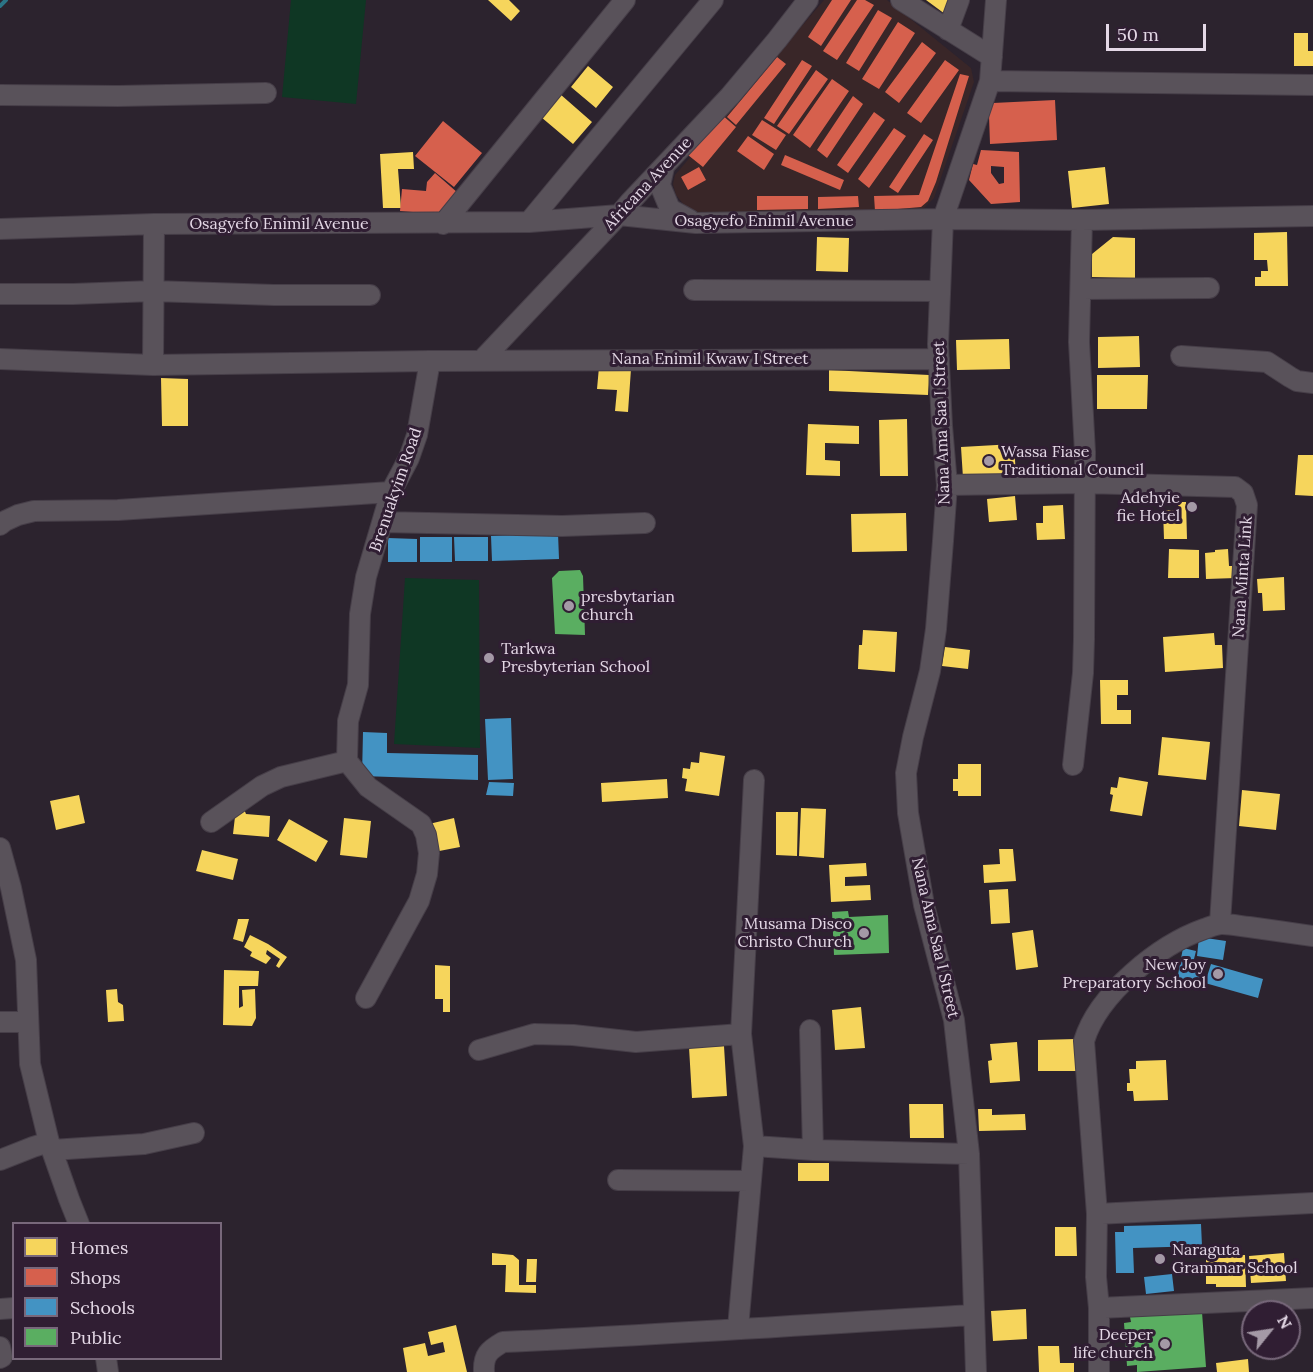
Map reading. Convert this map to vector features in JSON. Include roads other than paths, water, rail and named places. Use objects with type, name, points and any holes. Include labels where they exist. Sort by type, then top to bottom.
[{"type":"street","points":[[442,224],[626,0]]},
{"type":"street","points":[[529,222],[713,0]]},
{"type":"street","name":"Africana Avenue","points":[[481,361],[730,96],[808,0]]},
{"type":"street","points":[[901,0],[992,57]]},
{"type":"street","points":[[948,30],[958,0]]},
{"type":"street","name":"Nana Ama Saa I Street","points":[[976,1372],[969,1154],[954,1020],[924,905],[908,813],[906,772],[930,671],[936,629],[947,485],[939,359],[944,219],[990,81],[996,0]]},
{"type":"street","points":[[990,81],[1313,85]]},
{"type":"street","points":[[0,95],[118,96],[266,93]]},
{"type":"street","points":[[664,167],[660,185],[670,209],[696,223]]},
{"type":"street","name":"Osagyefo Enimil Avenue","points":[[0,230],[154,224],[529,222],[620,215],[696,223],[1313,216]]},
{"type":"street","points":[[1073,765],[1083,673],[1085,452],[1079,342],[1082,220]]},
{"type":"street","points":[[153,365],[154,224]]},
{"type":"street","points":[[1081,289],[1209,288]]},
{"type":"street","points":[[694,290],[940,291]]},
{"type":"street","points":[[0,294],[153,291],[370,295]]},
{"type":"street","points":[[1181,356],[1267,362],[1297,381],[1313,383]]},
{"type":"street","name":"Nana Enimil Kwaw I Street","points":[[0,359],[153,365],[430,361],[939,359]]},
{"type":"street","name":"Brenuakyim Road","points":[[347,761],[348,721],[358,685],[360,615],[366,577],[391,492],[410,458],[417,435],[430,361]]},
{"type":"street","name":"Nana Minta Link","points":[[947,485],[1084,483],[1235,487],[1243,493],[1247,505],[1220,923]]},
{"type":"street","points":[[0,525],[18,515],[34,511],[118,510],[391,492]]},
{"type":"street","points":[[383,522],[562,526],[645,523]]},
{"type":"street","points":[[211,822],[262,786],[281,777],[347,761],[368,787],[421,824],[426,835],[429,853],[427,874],[418,901],[366,998]]},
{"type":"street","points":[[738,1328],[754,1146],[741,1034],[750,894],[754,780]]},
{"type":"street","points":[[0,848],[6,888],[26,960],[30,1064],[51,1146],[78,1222]]},
{"type":"street","points":[[1099,1372],[1097,1214],[1084,1064],[1084,1041],[1087,1030],[1094,1017],[1114,992],[1134,972],[1190,934],[1220,923],[1313,936]]},
{"type":"street","points":[[0,1022],[28,1022]]},
{"type":"street","points":[[810,1030],[813,1150]]},
{"type":"street","points":[[479,1050],[534,1034],[573,1035],[636,1042],[741,1034]]},
{"type":"street","points":[[0,1160],[33,1147],[144,1144],[194,1133]]},
{"type":"street","points":[[754,1146],[813,1150],[969,1154]]},
{"type":"street","points":[[618,1180],[751,1181]]},
{"type":"street","points":[[1097,1214],[1313,1203]]},
{"type":"street","points":[[1099,1308],[1313,1298]]},
{"type":"street","points":[[484,1372],[483,1362],[487,1354],[503,1342],[660,1335],[738,1328],[974,1315]]},
{"type":"street","points":[[0,1347],[2,1357],[0,1358]]},
{"type":"waterway","points":[[0,6],[6,0]]},
{"type":"place","name":"Wassa Fiase Traditional Council","points":[[989,461]]},
{"type":"place","name":"Adehyie fie Hotel","points":[[1192,507]]},
{"type":"place","name":"presbytarian church","points":[[569,606]]},
{"type":"place","name":"Tarkwa Presbyterian School","points":[[489,658]]},
{"type":"place","name":"Musama Disco Christo Church","points":[[864,933]]},
{"type":"place","name":"New Joy Preparatory School","points":[[1218,974]]},
{"type":"place","name":"Naraguta Grammar School","points":[[1160,1259]]},
{"type":"place","name":"Deeper life church","points":[[1165,1344]]}]
